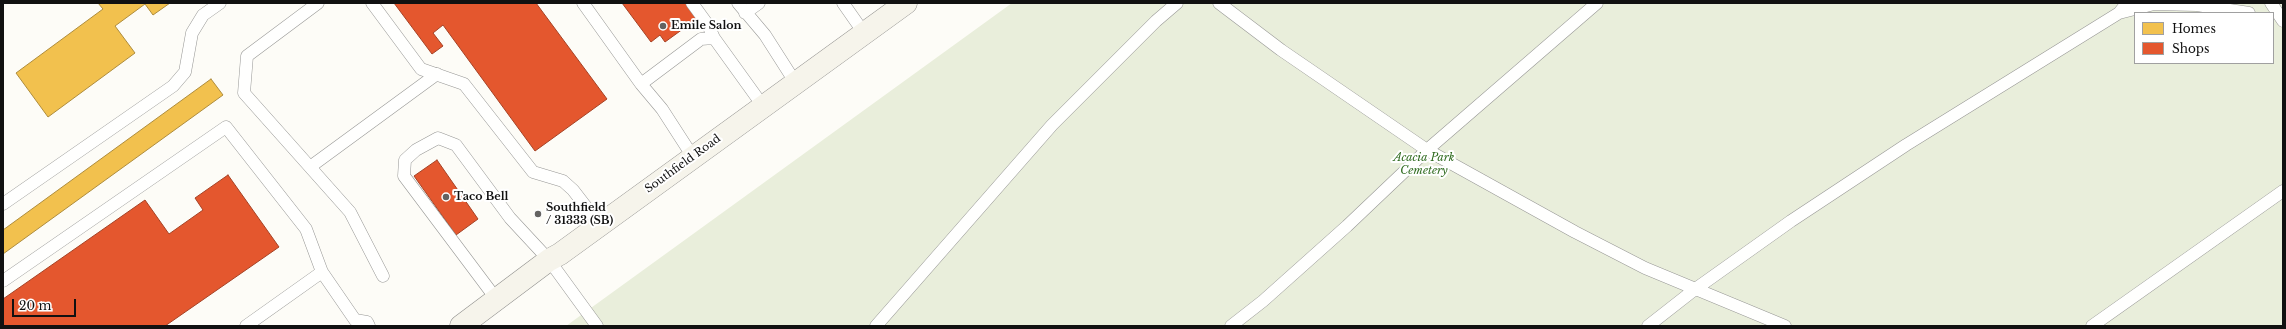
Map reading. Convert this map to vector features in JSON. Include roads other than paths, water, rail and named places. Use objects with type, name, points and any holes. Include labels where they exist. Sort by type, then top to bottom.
[{"type":"main road","name":"Southfield Road","points":[[461,326],[549,260],[600,225],[795,82],[906,3]]},
{"type":"lane","points":[[3,204],[173,86],[185,72],[192,33],[203,15],[220,3]]},
{"type":"lane","points":[[318,3],[247,56],[244,93],[350,212],[383,276]]},
{"type":"lane","points":[[372,3],[421,69],[464,84],[533,172],[563,181],[574,190],[600,225]]},
{"type":"lane","points":[[582,3],[641,84],[662,109],[693,157]]},
{"type":"lane","points":[[692,3],[708,25],[714,38],[763,106]]},
{"type":"lane","points":[[759,3],[742,8],[764,35],[795,82]]},
{"type":"lane","points":[[843,3],[864,32]]},
{"type":"lane","points":[[876,326],[1052,125],[1156,21],[1177,3]]},
{"type":"lane","points":[[1219,3],[1281,50],[1427,150],[1575,232],[1645,268],[1694,290],[1785,326]]},
{"type":"lane","points":[[1231,326],[1263,301],[1347,226],[1427,150],[1597,3]]},
{"type":"lane","points":[[2119,13],[2127,3]]},
{"type":"lane","points":[[2271,3],[2283,22]]},
{"type":"lane","points":[[1648,326],[1694,290],[1861,173],[2119,13],[2154,4],[2197,5],[2242,12]]},
{"type":"lane","points":[[641,84],[701,39],[714,38]]},
{"type":"lane","points":[[310,167],[437,74]]},
{"type":"lane","points":[[3,281],[226,127],[306,229],[322,272],[351,323],[367,322],[369,326]]},
{"type":"lane","points":[[497,300],[404,176],[405,160],[416,150],[438,138],[456,145],[510,218],[549,260],[597,326]]},
{"type":"lane","points":[[2092,326],[2283,191]]},
{"type":"lane","points":[[246,326],[322,272]]},
{"type":"place","name":"Emile Salon","points":[[663,26]]},
{"type":"place","name":"Taco Bell","points":[[446,197]]},
{"type":"place","name":"Southfield / 31333 (SB)","points":[[538,214]]},
{"type":"park label","name":"Acacia Park Cemetery","points":[[1424,164]]}]
